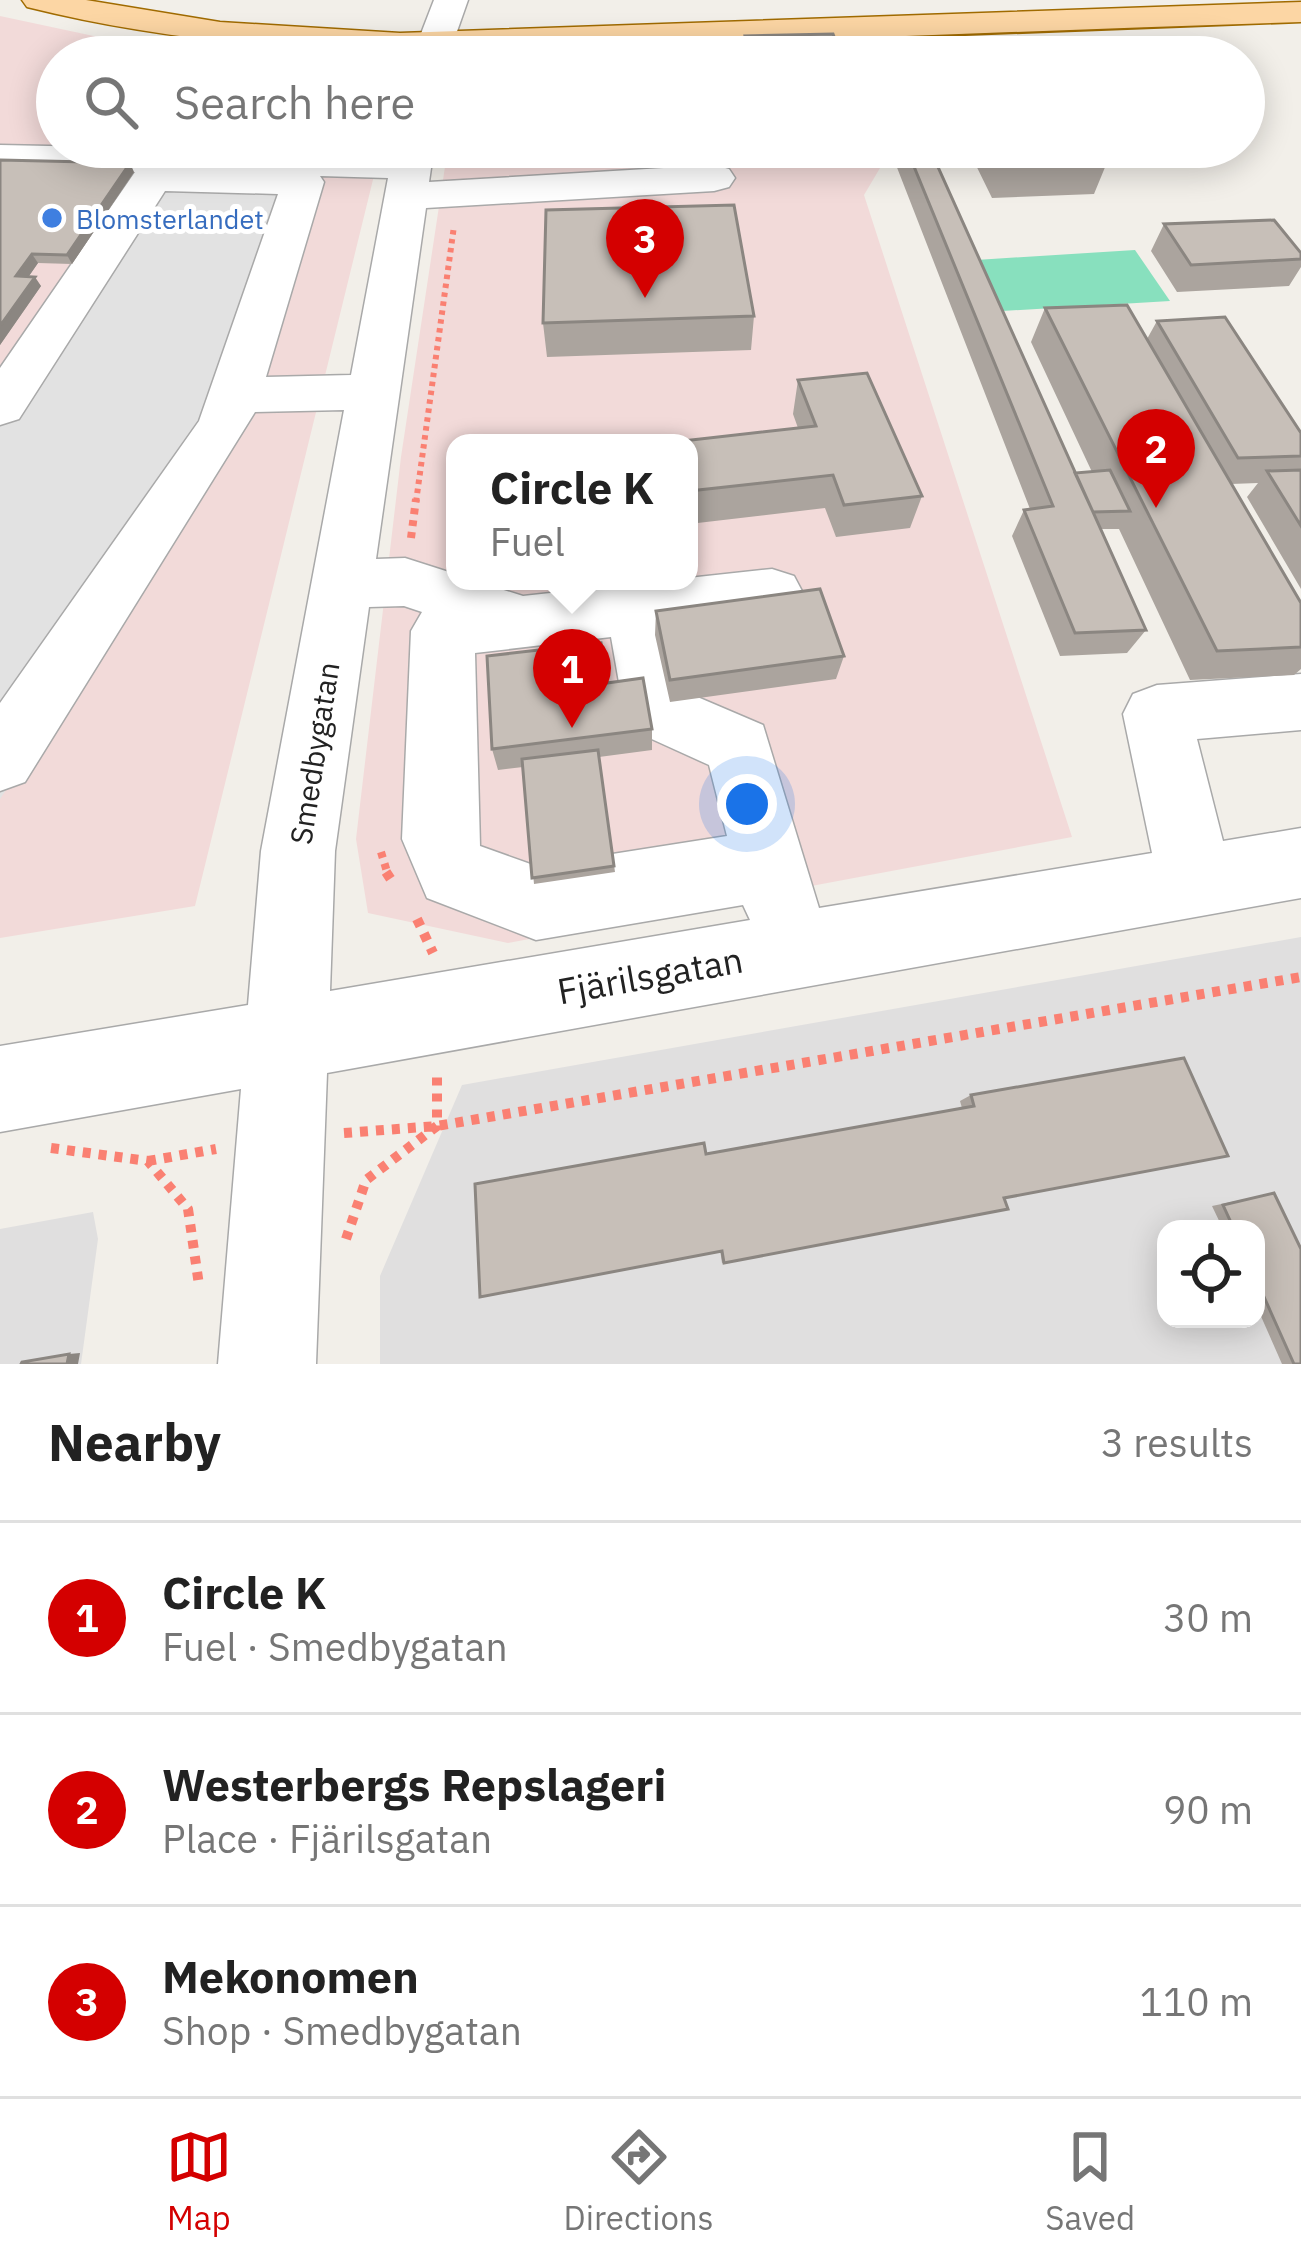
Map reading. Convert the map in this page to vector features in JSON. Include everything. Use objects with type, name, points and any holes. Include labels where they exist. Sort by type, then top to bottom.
[{"type":"main road","points":[[45,2],[165,30],[214,36]]},
{"type":"main road","points":[[334,36],[854,28],[1301,12]]},
{"type":"street","points":[[0,157],[36,155]]},
{"type":"street","points":[[0,760],[225,424],[303,182],[148,168]]},
{"type":"street","points":[[0,406],[158,170],[169,168]]},
{"type":"street","points":[[411,170],[713,178]]},
{"type":"street","name":"Smedbygatan","points":[[267,1364],[298,850],[411,170]]},
{"type":"street","points":[[235,394],[374,392]]},
{"type":"street","points":[[342,584],[405,582],[526,622]]},
{"type":"street","points":[[771,865],[536,903],[454,873],[439,839],[443,631],[772,593]]},
{"type":"street","points":[[637,609],[658,711],[739,746],[794,950]]},
{"type":"street","points":[[1196,881],[1156,714],[1301,702]]},
{"type":"street","name":"Fjärilsgatan","points":[[20,1118],[284,1039],[1301,863]]},
{"type":"path","points":[[437,1126],[1301,977]]},
{"type":"path","points":[[20,1118],[148,1161],[188,1210],[201,1295]]},
{"type":"shaded area","points":[[0,16],[94,36],[36,36],[36,168],[376,168],[195,906],[0,938]]},
{"type":"shaded area","points":[[445,168],[880,168],[864,195],[1072,837],[508,943],[368,913],[356,839],[401,457]]},
{"type":"shaded area","points":[[139,169],[322,171],[252,420],[0,799],[0,381]]},
{"type":"shaded area","points":[[1301,937],[1301,1364],[380,1364],[380,1276],[462,1085]]},
{"type":"shaded area","points":[[93,1212],[98,1239],[81,1364],[0,1364],[0,1229]]},
{"type":"green space","points":[[1135,250],[1170,301],[1002,311],[976,260]]},
{"type":"building","name":"Blomsterlandet","points":[[0,160],[36,161],[36,168],[127,168],[67,255],[32,254],[16,276],[35,277],[0,326]]},
{"type":"building","points":[[915,168],[938,168],[1146,630],[1075,633],[1024,510],[1053,506]]},
{"type":"building","points":[[734,205],[754,316],[543,323],[546,210]]},
{"type":"building","points":[[1274,220],[1301,259],[1191,265],[1164,224]]},
{"type":"building","points":[[1127,305],[1301,603],[1301,647],[1217,651],[1045,308]]},
{"type":"building","points":[[1225,317],[1301,433],[1301,456],[1238,458],[1157,321]]},
{"type":"building","points":[[867,373],[922,496],[844,505],[833,475],[698,490],[698,439],[816,426],[798,380]]},
{"type":"building","points":[[1110,470],[1130,511],[1093,512],[1075,473]]},
{"type":"building","points":[[1301,470],[1301,526],[1267,471]]},
{"type":"building","points":[[820,589],[844,656],[670,680],[656,611]]},
{"type":"building","points":[[601,643],[607,683],[643,678],[652,729],[492,749],[487,656]]},
{"type":"building","points":[[598,750],[614,866],[532,878],[522,759]]},
{"type":"building","points":[[1184,1058],[1228,1156],[1004,1198],[1008,1209],[724,1263],[722,1251],[480,1297],[475,1184],[704,1143],[706,1154],[974,1106],[971,1095]]},
{"type":"building","points":[[1274,1193],[1301,1249],[1301,1364],[1294,1364],[1265,1299],[1265,1220],[1230,1220],[1223,1205]]},
{"type":"building","points":[[69,1354],[67,1364],[21,1364],[22,1362]]},
{"type":"place","name":"Blomsterlandet","points":[[52,218]]},
{"type":"place","name":"Mekonomen","points":[[645,298]]},
{"type":"place","name":"Westerbergs Repslageri","points":[[1156,508]]},
{"type":"place","name":"Circle K","points":[[572,728]]}]
